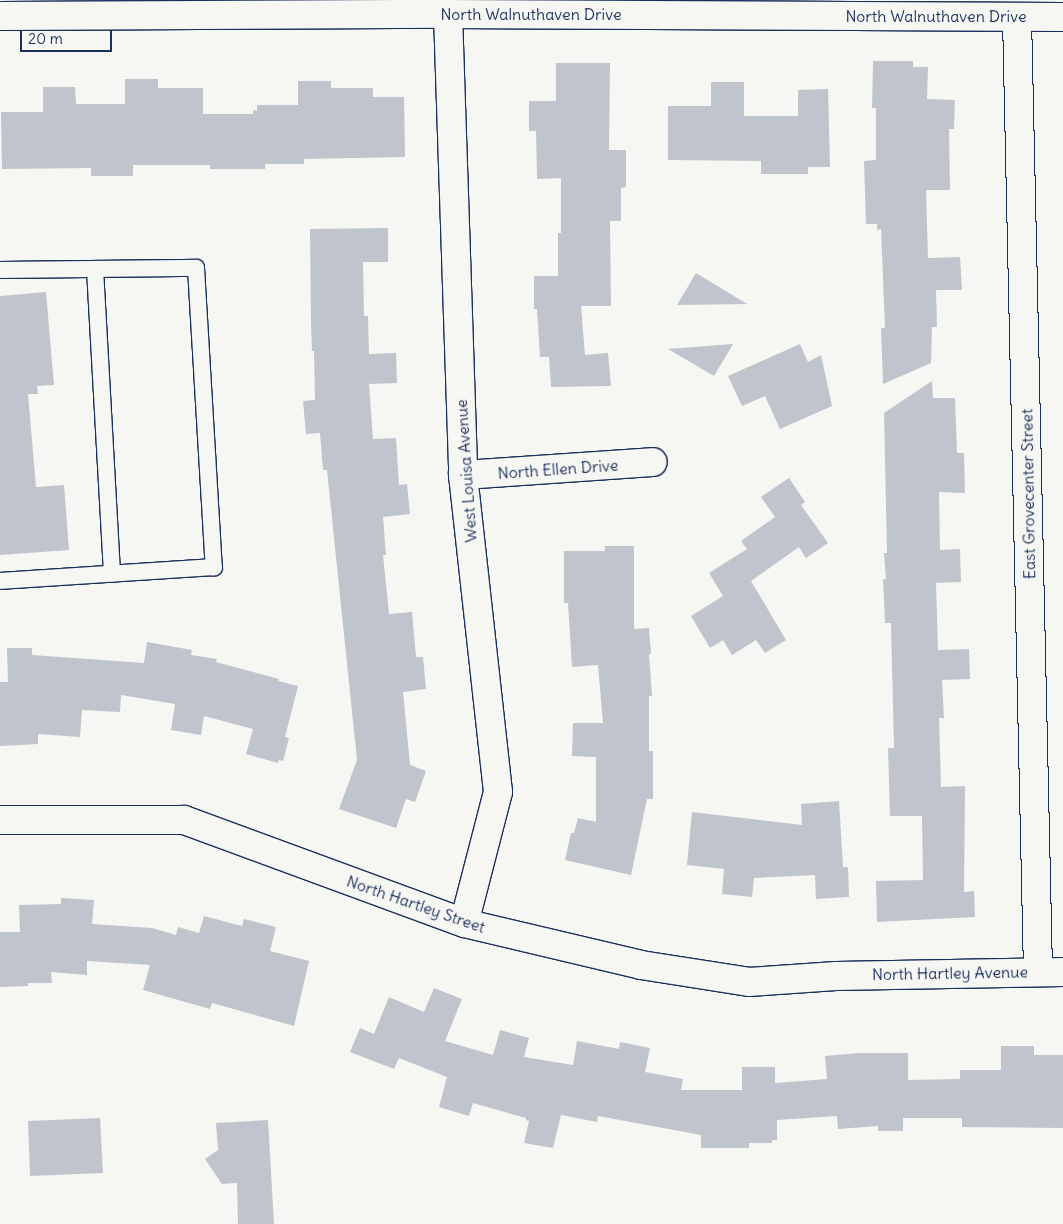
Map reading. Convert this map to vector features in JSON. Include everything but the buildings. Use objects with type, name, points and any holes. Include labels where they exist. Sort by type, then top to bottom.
[{"type":"street","name":"North Walnuthaven Drive","points":[[0,16],[448,14],[1063,17]]},
{"type":"street","name":"West Louisa Avenue","points":[[448,14],[463,475],[498,792],[464,923]]},
{"type":"street","name":"East Grovecenter Street","points":[[1017,17],[1050,972]]},
{"type":"street","name":"North Ellen Drive","points":[[463,475],[653,462]]},
{"type":"street","name":"North Hartley Street","points":[[0,820],[184,820],[464,923],[641,965],[749,982],[836,976]]},
{"type":"street","name":"North Hartley Avenue","points":[[836,976],[1050,972]]},
{"type":"lane","points":[[0,270],[196,268],[214,567],[0,581]]},
{"type":"lane","points":[[95,269],[112,574]]}]
